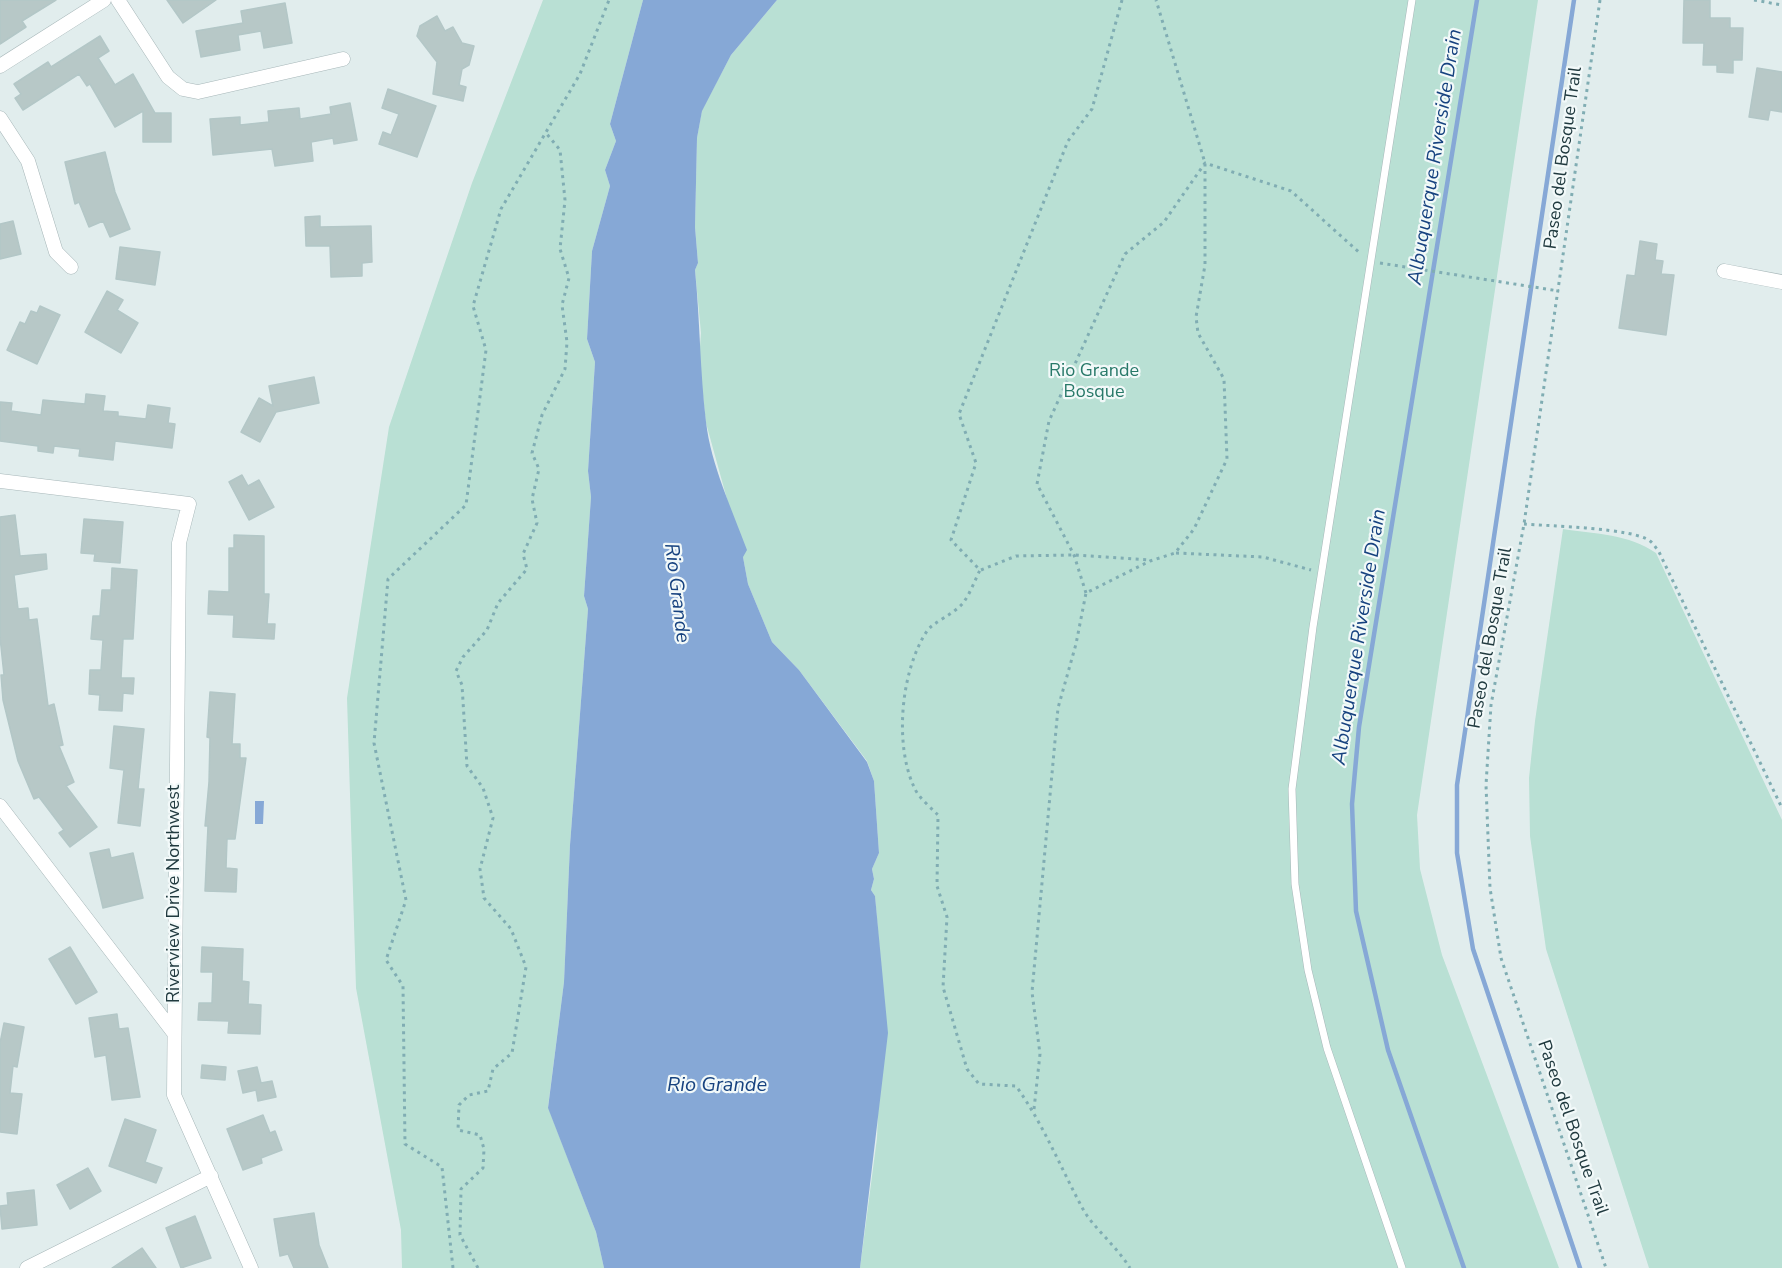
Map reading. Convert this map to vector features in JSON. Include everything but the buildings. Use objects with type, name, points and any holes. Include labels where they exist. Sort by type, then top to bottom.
[{"type":"street","points":[[0,66],[104,0]]},
{"type":"street","points":[[118,0],[168,77],[183,89],[198,92],[343,59]]},
{"type":"street","points":[[0,118],[28,161],[56,252],[71,267]]},
{"type":"street","points":[[1724,271],[1782,282]]},
{"type":"street","name":"Riverview Drive Northwest","points":[[0,481],[189,504],[179,543],[174,1095],[251,1268]]},
{"type":"street","points":[[0,806],[174,1033]]},
{"type":"street","points":[[27,1268],[211,1176]]},
{"type":"lane","points":[[1402,1268],[1327,1048],[1308,970],[1295,884],[1292,789],[1369,261],[1412,0]]},
{"type":"path","points":[[453,1268],[442,1167],[405,1144],[403,986],[386,960],[406,900],[374,743],[388,579],[466,505],[486,350],[473,306],[501,210],[580,74],[609,0]]},
{"type":"path","points":[[980,570],[951,540],[976,464],[959,414],[1068,141],[1092,109],[1122,0]]},
{"type":"path","points":[[1156,0],[1205,164],[1204,265],[1196,317],[1198,333],[1224,379],[1227,459],[1194,529],[1175,553]]},
{"type":"path","name":"Paseo del Bosque Trail","points":[[1600,0],[1524,524],[1497,661],[1488,739],[1486,785],[1490,888],[1497,936],[1508,984],[1606,1268]]},
{"type":"path","points":[[1754,0],[1782,5]]},
{"type":"path","points":[[478,1268],[460,1235],[461,1189],[483,1168],[484,1149],[480,1135],[458,1130],[459,1105],[469,1095],[488,1091],[493,1069],[512,1053],[526,967],[511,929],[483,898],[480,869],[493,818],[483,788],[466,766],[462,685],[456,671],[463,657],[487,630],[498,603],[527,569],[523,554],[537,523],[532,499],[539,469],[532,453],[542,415],[565,369],[567,342],[562,304],[569,278],[560,249],[565,200],[560,150],[546,133]]},
{"type":"path","points":[[1034,1110],[1040,1054],[1032,992],[1058,708],[1076,644],[1086,593],[1074,555],[1037,484],[1049,421],[1125,254],[1164,222],[1205,164]]},
{"type":"path","points":[[1205,164],[1291,191],[1369,261],[1559,291]]},
{"type":"path","points":[[1524,524],[1602,530],[1639,536],[1650,541],[1659,552],[1782,808]]},
{"type":"path","points":[[1086,593],[1150,561],[1175,553],[1263,557],[1322,573]]},
{"type":"path","points":[[1130,1268],[1118,1248],[1085,1214],[1034,1110],[1016,1086],[979,1084],[967,1069],[943,987],[947,917],[937,886],[938,815],[914,788],[901,734],[907,677],[918,648],[928,628],[943,621],[963,603],[980,570],[1016,556],[1074,555],[1150,561]]},
{"type":"green space","points":[[543,0],[643,0],[610,124],[616,141],[605,170],[610,186],[592,251],[587,339],[595,362],[588,471],[591,497],[584,596],[588,609],[570,845],[564,982],[548,1107],[596,1232],[604,1268],[402,1268],[401,1230],[356,988],[347,698],[389,427],[472,183]]},
{"type":"green space","name":"Rio Grande Bosque","points":[[777,0],[1538,0],[1417,815],[1420,869],[1442,955],[1559,1268],[860,1268],[877,1138],[883,990],[875,896],[871,890],[874,879],[872,869],[879,853],[874,781],[867,761],[799,670],[772,642],[748,584],[743,557],[706,423],[699,360],[701,333],[695,270],[698,263],[695,227],[697,138],[702,110],[731,55]]},
{"type":"green space","points":[[1563,529],[1623,538],[1656,553],[1782,820],[1782,1268],[1649,1268],[1546,949],[1530,836],[1529,778]]},
{"type":"water","name":"Rio Grande","points":[[643,0],[777,0],[731,55],[702,111],[697,138],[695,227],[698,263],[695,270],[701,365],[706,422],[712,454],[747,550],[743,557],[748,584],[772,642],[799,670],[867,762],[874,781],[879,853],[872,869],[874,879],[871,890],[875,896],[888,1033],[860,1268],[604,1268],[596,1232],[548,1108],[564,982],[570,845],[588,609],[584,596],[591,497],[588,471],[595,362],[587,339],[592,251],[610,186],[605,170],[616,141],[610,124]]},
{"type":"water","points":[[255,801],[264,801],[263,824],[255,824]]},
{"type":"waterway","name":"Albuquerque Riverside Drain","points":[[1464,1268],[1388,1050],[1356,911],[1352,804],[1359,727],[1477,0]]},
{"type":"waterway","points":[[1574,0],[1457,785],[1457,853],[1473,949],[1580,1268]]}]
